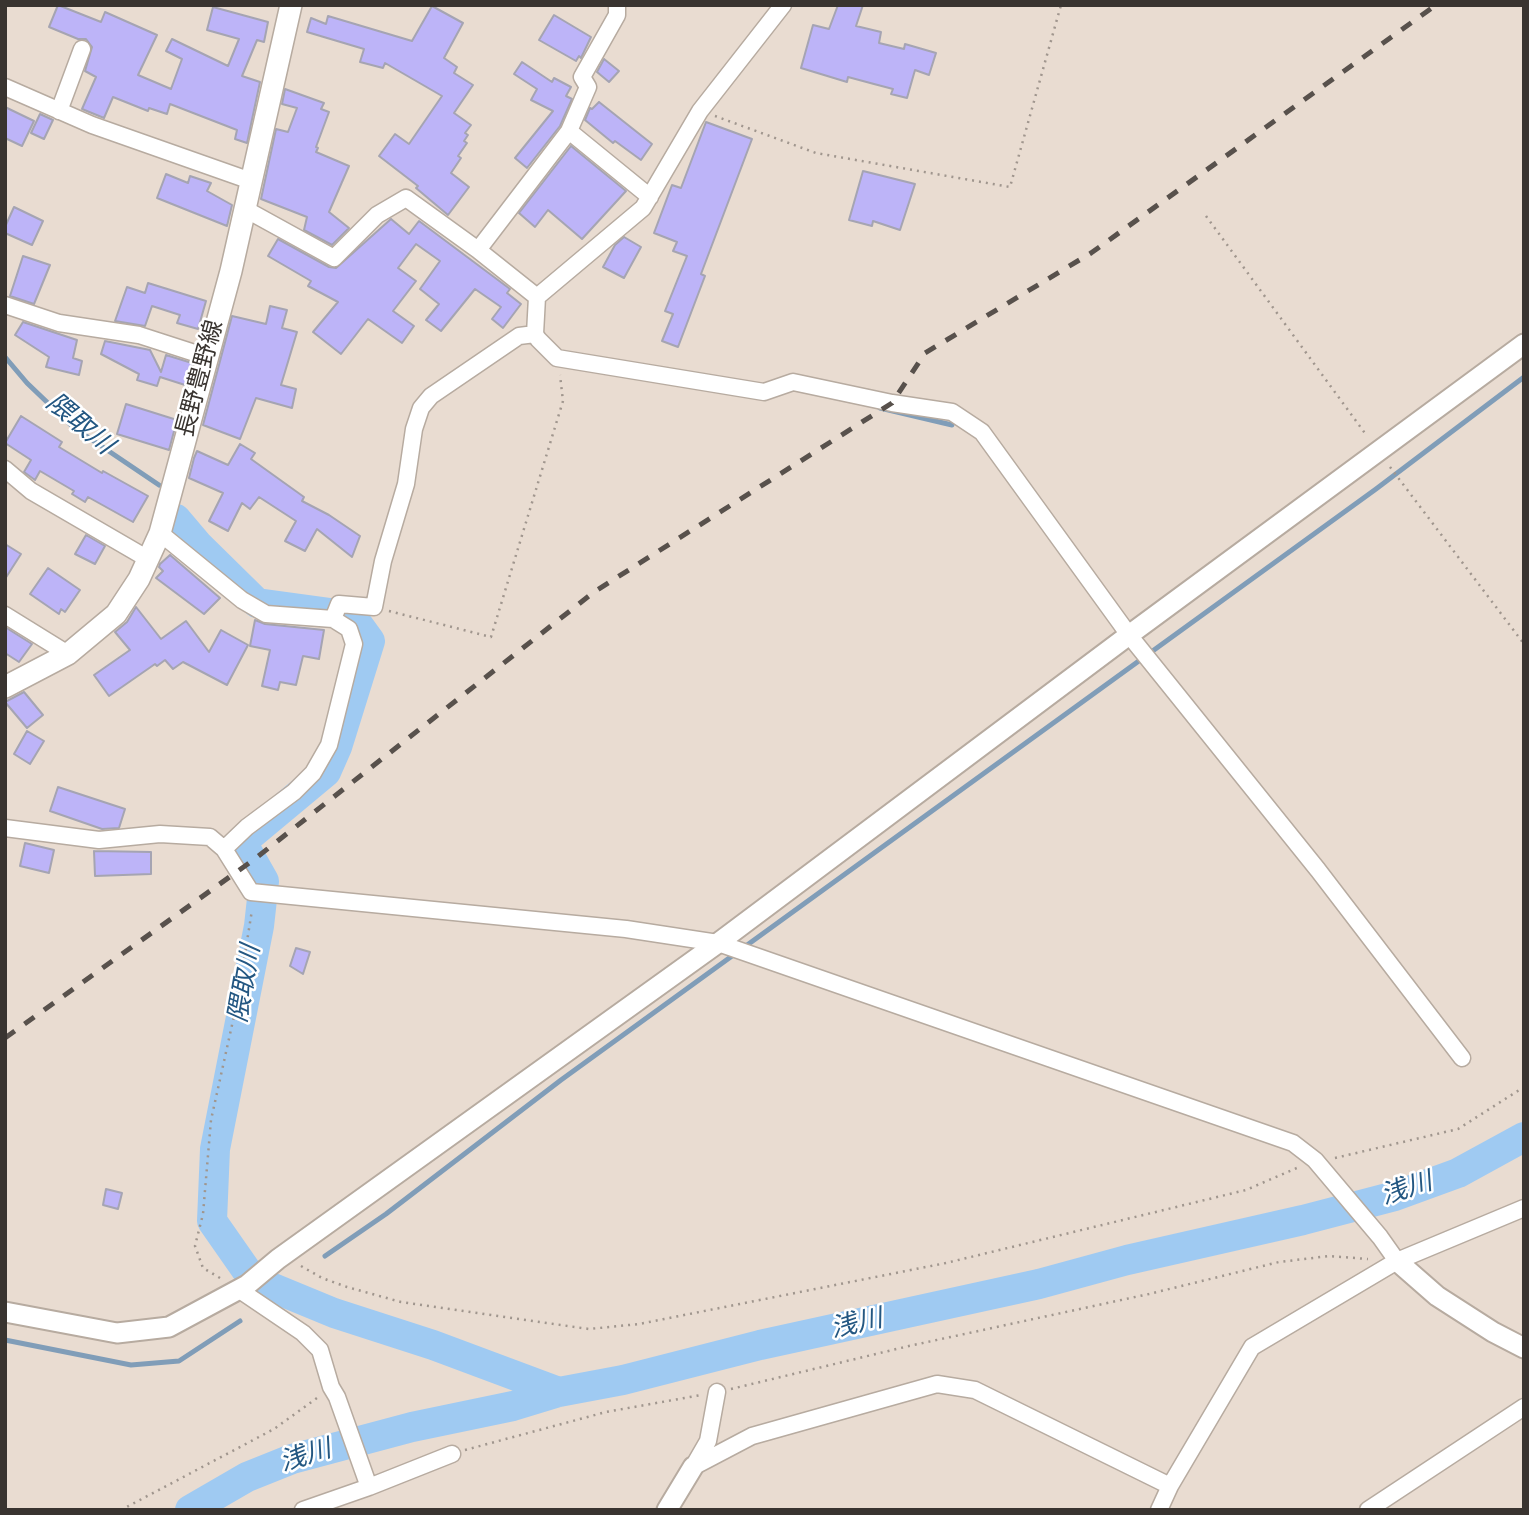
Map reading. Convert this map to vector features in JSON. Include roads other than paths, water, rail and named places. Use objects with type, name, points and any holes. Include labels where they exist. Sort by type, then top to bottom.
[{"type":"main road","name":"長野豊野線","points":[[5,687],[68,654],[116,614],[139,579],[160,533],[231,271],[291,5]]},
{"type":"street","points":[[478,250],[569,131],[588,87],[582,77],[617,15],[617,5]]},
{"type":"street","points":[[783,5],[700,110],[643,208],[537,297],[535,334],[557,358],[764,392],[793,382],[892,403],[952,412],[982,432],[1129,635],[1318,870],[1462,1058]]},
{"type":"street","points":[[59,111],[82,49]]},
{"type":"street","points":[[5,87],[92,125],[251,181]]},
{"type":"street","points":[[569,131],[650,197]]},
{"type":"street","points":[[244,209],[334,258],[377,215],[406,198],[537,297]]},
{"type":"street","points":[[5,305],[59,323],[139,335],[207,357]]},
{"type":"street","points":[[334,615],[340,604],[374,607],[383,561],[406,484],[414,429],[421,408],[431,396],[519,336],[535,334]]},
{"type":"street","points":[[5,1312],[117,1333],[169,1327],[243,1287],[718,943],[1524,344]]},
{"type":"street","points":[[5,469],[31,491],[148,559]]},
{"type":"street","points":[[160,533],[242,600],[266,614],[334,615],[349,629],[354,644],[330,745],[313,773],[294,792],[247,827],[224,849]]},
{"type":"street","points":[[5,615],[68,654]]},
{"type":"street","points":[[5,828],[99,840],[160,834],[210,837],[224,849],[259,893],[626,929],[718,943],[1293,1143],[1318,1164],[1397,1261],[1437,1296],[1493,1332],[1524,1348]]},
{"type":"street","points":[[1159,1510],[1170,1486],[1252,1347],[1397,1261],[1524,1208]]},
{"type":"street","points":[[243,1287],[303,1333],[320,1350],[368,1484]]},
{"type":"street","points":[[693,1466],[752,1436],[937,1384],[975,1390],[1170,1486]]},
{"type":"street","points":[[667,1510],[708,1441],[717,1392]]},
{"type":"street","points":[[1368,1510],[1524,1407]]},
{"type":"street","points":[[303,1510],[452,1454]]},
{"type":"waterway","name":"隈取川","points":[[5,357],[27,383],[73,427],[159,485]]},
{"type":"waterway","points":[[325,1256],[386,1214],[561,1080],[1376,489],[1524,377]]},
{"type":"waterway","points":[[880,408],[952,425]]},
{"type":"waterway","name":"隈取川","points":[[176,519],[198,545],[257,603],[345,615],[357,623],[370,641],[337,747],[326,772],[242,842],[264,881],[259,926],[215,1149],[212,1221],[249,1274],[266,1285],[334,1313],[433,1345],[559,1392]]},
{"type":"waterway","name":"浅川","points":[[190,1510],[247,1477],[292,1459],[412,1427],[513,1406],[559,1392],[623,1380],[760,1345],[1039,1284],[1127,1260],[1395,1196],[1458,1173],[1524,1137]]},
{"type":"waterway","points":[[5,1340],[131,1365],[179,1361],[240,1321]]},
{"type":"railway","points":[[5,1038],[256,858],[594,592],[892,403],[925,353],[1091,253],[1436,5]]}]
